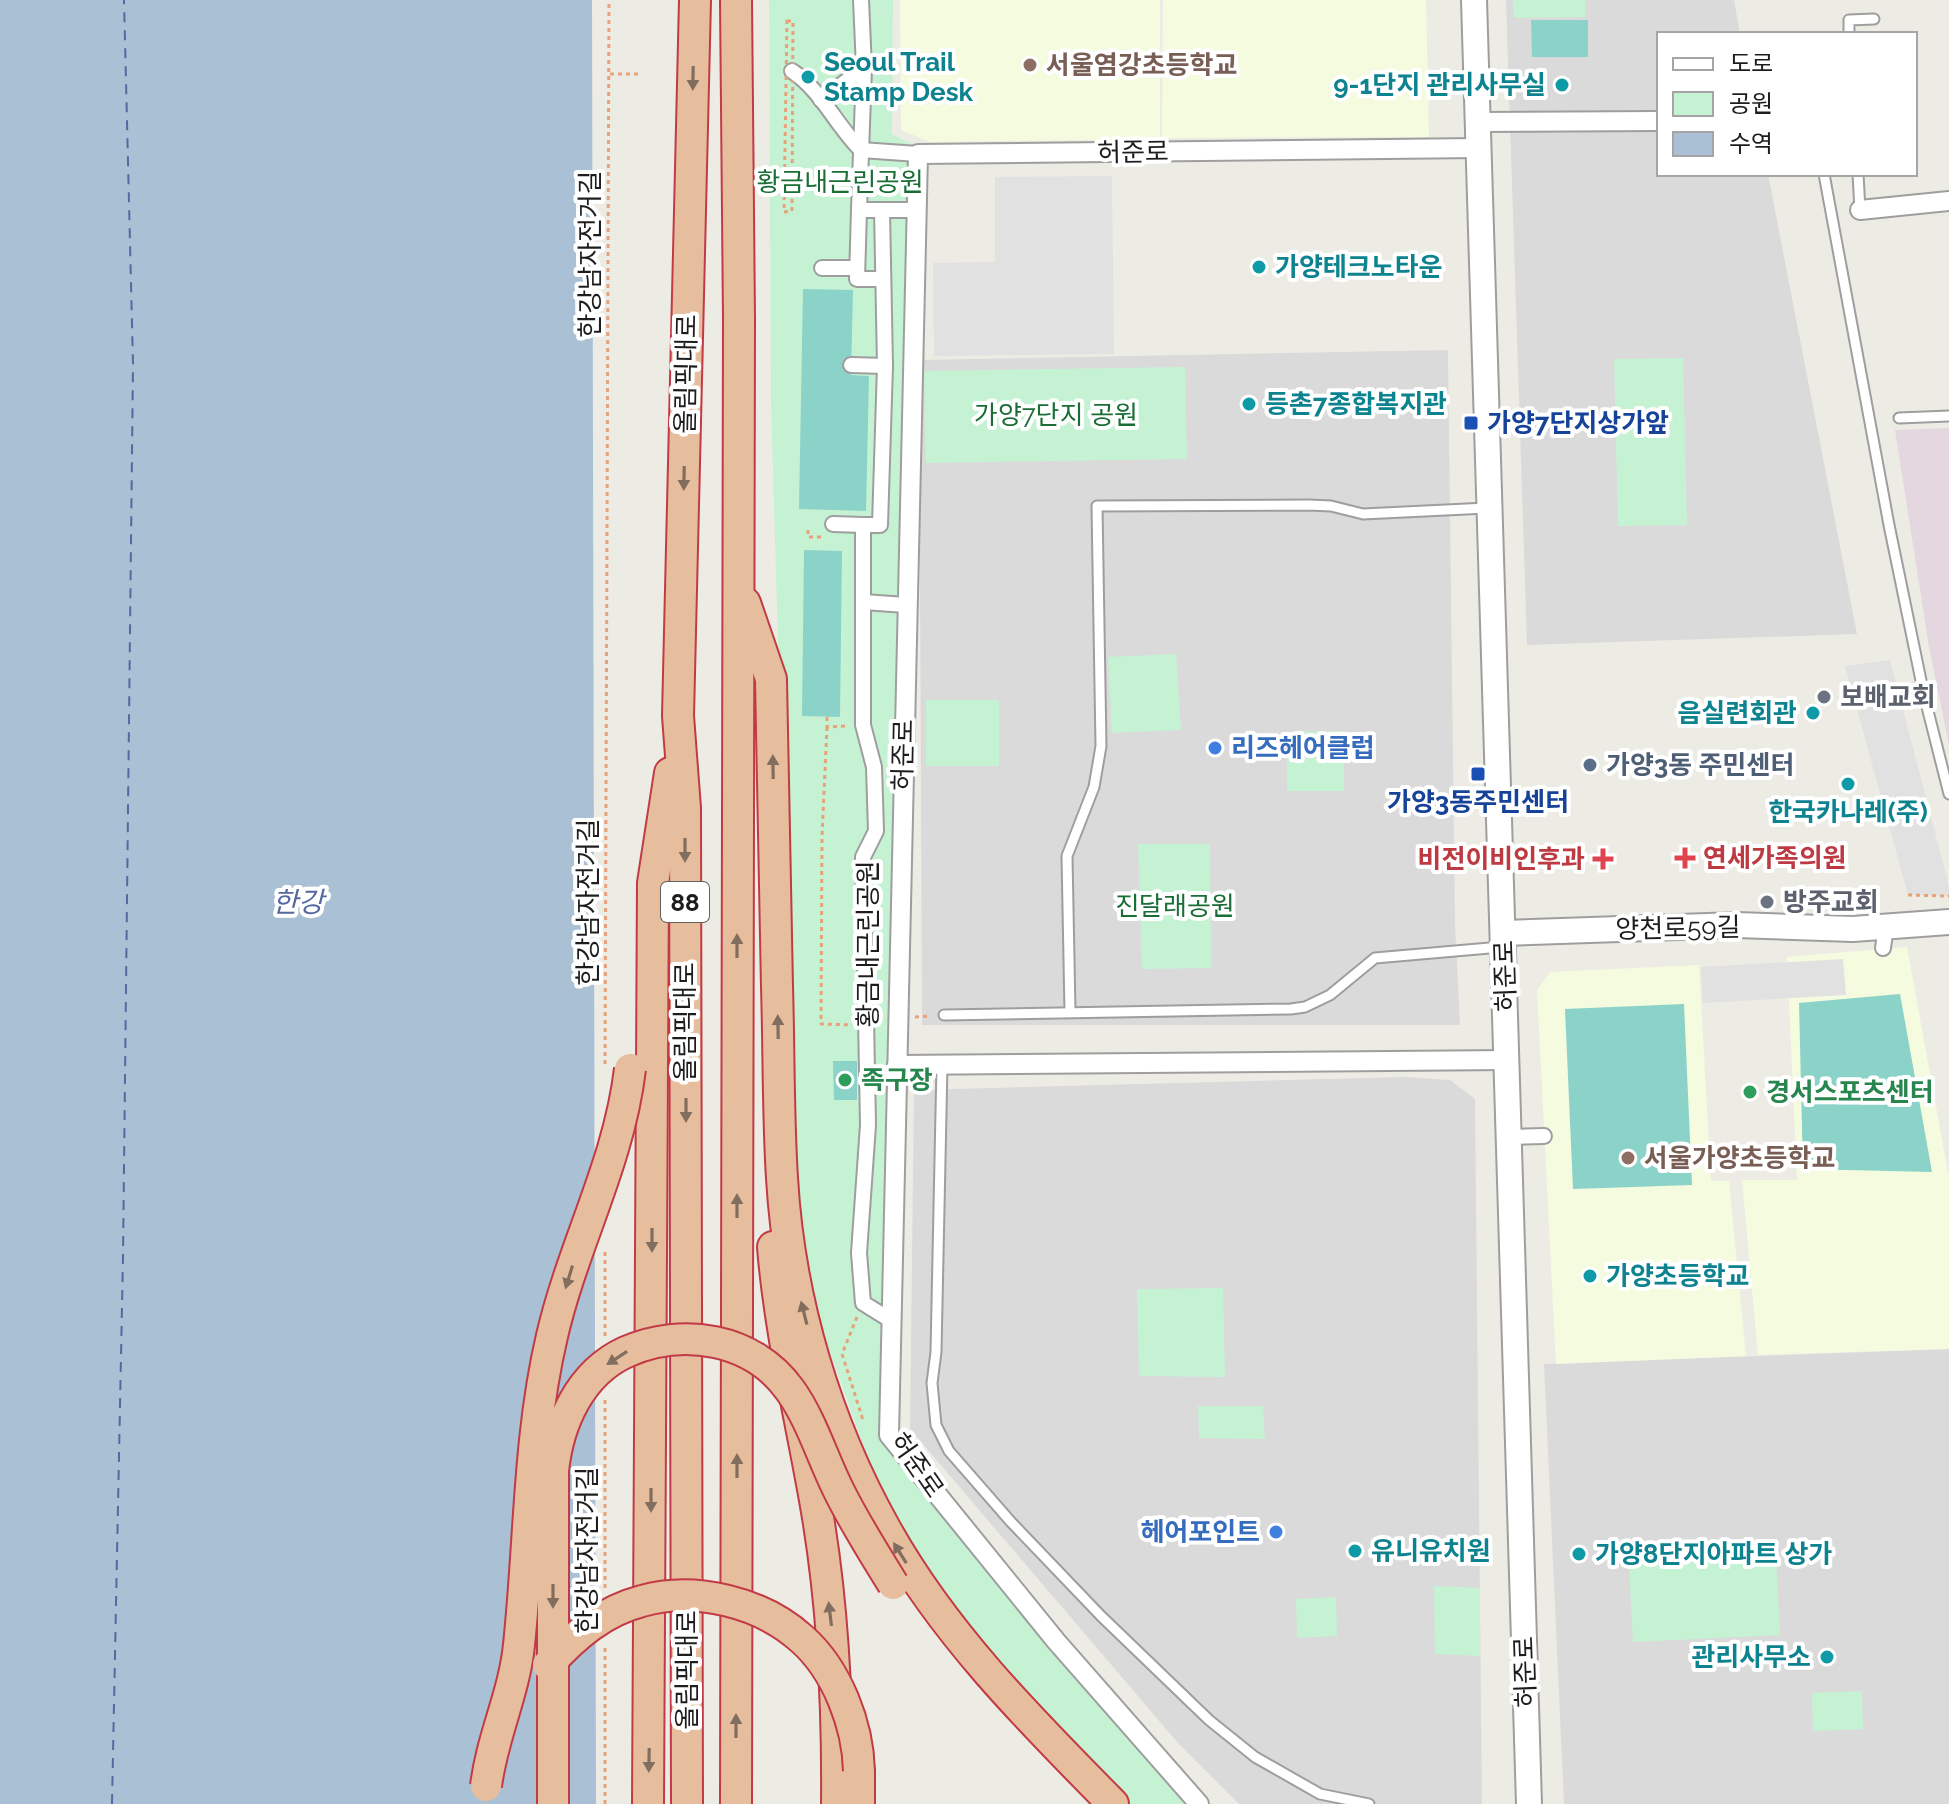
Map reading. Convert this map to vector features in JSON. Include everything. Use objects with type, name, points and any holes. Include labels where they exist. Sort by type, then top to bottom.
[{"type":"highway","name":"올림픽대로","points":[[687,1804],[685,808],[678,716],[695,0]]},
{"type":"highway","name":"올림픽대로","points":[[736,0],[736,1804]]},
{"type":"highway","points":[[737,583],[771,679],[782,1180],[793,1271],[820,1377],[849,1455],[886,1530],[932,1604],[989,1673],[1113,1804]]},
{"type":"highway","points":[[482,1795],[490,1755],[513,1690],[541,1387],[569,1273],[607,1174],[620,1128],[618,1069],[653,883],[678,716]]},
{"type":"highway","points":[[648,1804],[653,883]]},
{"type":"highway","points":[[779,1082],[768,1138],[771,1223],[777,1296],[816,1502],[833,1639],[837,1804]]},
{"type":"highway","points":[[553,1804],[553,1471],[556,1445],[563,1420],[578,1393],[596,1374],[617,1356],[645,1343],[676,1337],[707,1339],[740,1350],[766,1367],[790,1389],[853,1520],[893,1584],[945,1653],[1085,1804]]},
{"type":"highway","points":[[482,1795],[501,1764],[541,1673],[570,1641],[604,1615],[643,1600],[678,1596],[720,1598],[764,1614],[802,1639],[831,1676],[850,1713],[859,1755],[859,1804]]},
{"type":"street","points":[[861,0],[864,68],[857,279],[883,279]]},
{"type":"street","name":"허준로","points":[[1474,0],[1529,1804]]},
{"type":"street","points":[[821,100],[864,68]]},
{"type":"street","points":[[789,72],[811,83],[847,137],[861,150],[918,154]]},
{"type":"street","points":[[1478,122],[1657,121]]},
{"type":"street","name":"허준로","points":[[1199,1804],[1056,1641],[889,1435],[918,154],[1479,148]]},
{"type":"street","points":[[1860,210],[1949,201]]},
{"type":"street","points":[[859,210],[915,210]]},
{"type":"street","points":[[833,524],[880,525],[885,366],[882,210]]},
{"type":"street","points":[[822,268],[857,268]]},
{"type":"street","points":[[857,369],[885,366]]},
{"type":"street","name":"황금내근린공원","points":[[863,525],[863,725],[874,767],[876,831],[863,857],[868,1125],[859,1253],[863,1303]]},
{"type":"street","points":[[863,602],[906,605]]},
{"type":"street","name":"양천로59길","points":[[1504,940],[1737,925],[1853,929],[1884,937],[1949,922]]},
{"type":"street","points":[[897,1065],[1508,1060]]},
{"type":"street","points":[[1510,1137],[1544,1136]]},
{"type":"street","points":[[863,1303],[892,1321]]},
{"type":"lane","points":[[1849,32],[1849,20],[1874,19]]},
{"type":"lane","points":[[1824,176],[1889,525],[1949,794]]},
{"type":"lane","points":[[1858,176],[1860,210]]},
{"type":"lane","points":[[1899,418],[1949,416]]},
{"type":"lane","points":[[1070,1012],[1067,856],[1094,787],[1101,746],[1097,506],[1309,505],[1331,506],[1363,514],[1490,508]]},
{"type":"lane","points":[[944,1015],[1305,1007],[1330,995],[1375,958],[1504,940]]},
{"type":"lane","points":[[942,1064],[936,1352],[932,1383],[936,1425],[949,1451],[1081,1595],[1209,1720],[1255,1757],[1320,1794],[1369,1804]]},
{"type":"path","name":"한강남자전거길","points":[[609,0],[618,1069]]},
{"type":"path","points":[[789,72],[787,21],[793,21],[789,72],[784,212],[792,211],[789,72]]},
{"type":"path","points":[[609,75],[642,74]]},
{"type":"path","points":[[827,717],[822,836],[821,1024],[867,1026]]},
{"type":"path","points":[[827,727],[863,725]]},
{"type":"path","points":[[1908,895],[1949,896]]},
{"type":"path","points":[[605,1242],[605,1336]]},
{"type":"path","points":[[863,1303],[842,1354],[866,1430]]},
{"type":"path","name":"한강남자전거길","points":[[605,1398],[605,1601]]},
{"type":"path","name":"한강남자전거길","points":[[605,1633],[605,1804]]},
{"type":"shaded area","name":"서울염강초등학교","points":[[900,0],[1160,0],[1160,139],[930,142],[901,130]]},
{"type":"shaded area","points":[[1163,0],[1426,0],[1429,137],[1162,138]]},
{"type":"shaded area","points":[[1506,0],[1734,0],[1740,32],[1657,32],[1657,176],[1768,176],[1857,634],[1527,645]]},
{"type":"shaded area","points":[[1531,20],[1588,20],[1588,57],[1532,57]]},
{"type":"shaded area","points":[[1112,176],[1114,354],[934,356],[933,263],[995,262],[995,177]]},
{"type":"shaded area","points":[[803,289],[853,290],[851,375],[869,376],[866,511],[799,509]]},
{"type":"shaded area","points":[[1448,350],[1455,923],[1460,1025],[922,1025],[919,360]]},
{"type":"shaded area","points":[[1949,428],[1949,745],[1929,647],[1895,430]]},
{"type":"shaded area","points":[[804,550],[842,551],[840,717],[802,716]]},
{"type":"shaded area","points":[[1890,660],[1949,886],[1949,896],[1908,895],[1845,666]]},
{"type":"shaded area","points":[[1907,947],[1949,1178],[1949,1349],[1758,1355],[1742,1180],[1797,1180],[1787,957]]},
{"type":"shaded area","points":[[1843,959],[1846,995],[1703,1003],[1701,967]]},
{"type":"shaded area","name":"서울가양초등학교","points":[[1699,965],[1711,1181],[1729,1181],[1746,1356],[1556,1364],[1537,990],[1550,972]]},
{"type":"shaded area","points":[[1900,994],[1932,1172],[1803,1169],[1799,1003]]},
{"type":"shaded area","points":[[1684,1004],[1692,1185],[1573,1189],[1565,1009]]},
{"type":"shaded area","name":"족구장","points":[[833,1061],[857,1061],[857,1100],[834,1100]]},
{"type":"shaded area","points":[[1404,1077],[1450,1080],[1475,1099],[1482,1804],[1239,1804],[1178,1743],[910,1429],[914,1090]]},
{"type":"shaded area","points":[[1949,1349],[1949,1804],[1564,1804],[1544,1364]]},
{"type":"green space","name":"황금내근린공원","points":[[769,0],[893,0],[892,134],[912,144],[883,1444],[1185,1804],[1127,1804],[951,1607],[902,1527],[867,1456],[813,1304],[794,1202],[771,400]]},
{"type":"green space","points":[[1513,0],[1585,0],[1585,17],[1514,18]]},
{"type":"green space","points":[[1683,358],[1687,525],[1618,526],[1614,359]]},
{"type":"green space","name":"가양7단지 공원","points":[[1185,367],[1187,459],[926,463],[924,371]]},
{"type":"green space","points":[[1176,654],[1181,730],[1112,733],[1108,657]]},
{"type":"green space","points":[[926,700],[999,700],[999,766],[926,766]]},
{"type":"green space","points":[[1344,731],[1344,791],[1287,791],[1287,732]]},
{"type":"green space","name":"진달래공원","points":[[1138,844],[1210,844],[1211,968],[1142,969]]},
{"type":"green space","points":[[1223,1288],[1225,1377],[1139,1376],[1137,1289]]},
{"type":"green space","points":[[1198,1406],[1263,1406],[1265,1439],[1199,1438]]},
{"type":"green space","points":[[1776,1558],[1780,1635],[1633,1642],[1629,1565]]},
{"type":"green space","points":[[1434,1586],[1480,1588],[1480,1656],[1435,1654]]},
{"type":"green space","points":[[1336,1597],[1337,1636],[1297,1638],[1296,1599]]},
{"type":"green space","points":[[1862,1691],[1863,1729],[1813,1731],[1812,1693]]},
{"type":"water","name":"한강","points":[[0,0],[592,0],[596,1804],[0,1804]]},
{"type":"ferry route","points":[[112,1804],[123,1257],[133,364],[124,0]]},
{"type":"place","name":"서울염강초등학교","points":[[1030,65]]},
{"type":"place","name":"Seoul Trail Stamp Desk","points":[[808,77]]},
{"type":"place","name":"9-1단지 관리사무실","points":[[1562,85]]},
{"type":"place","name":"가양테크노타운","points":[[1259,267]]},
{"type":"place","name":"등촌7종합복지관","points":[[1249,404]]},
{"type":"place","name":"가양7단지상가앞","points":[[1471,423]]},
{"type":"place","name":"보배교회","points":[[1824,697]]},
{"type":"place","name":"음실련회관","points":[[1813,713]]},
{"type":"place","name":"리즈헤어클럽","points":[[1215,748]]},
{"type":"place","name":"가양3동 주민센터","points":[[1590,765]]},
{"type":"place","name":"가양3동주민센터","points":[[1478,774]]},
{"type":"place","name":"한국카나레(주)","points":[[1848,784]]},
{"type":"place","name":"연세가족의원","points":[[1685,858]]},
{"type":"place","name":"비전이비인후과","points":[[1603,859]]},
{"type":"place","name":"방주교회","points":[[1767,902]]},
{"type":"place","name":"족구장","points":[[845,1080]]},
{"type":"place","name":"경서스포츠센터","points":[[1750,1092]]},
{"type":"place","name":"서울가양초등학교","points":[[1628,1158]]},
{"type":"place","name":"가양초등학교","points":[[1590,1276]]},
{"type":"place","name":"헤어포인트","points":[[1276,1532]]},
{"type":"place","name":"유니유치원","points":[[1355,1551]]},
{"type":"place","name":"가양8단지아파트 상가","points":[[1579,1554]]},
{"type":"place","name":"관리사무소","points":[[1827,1657]]}]
